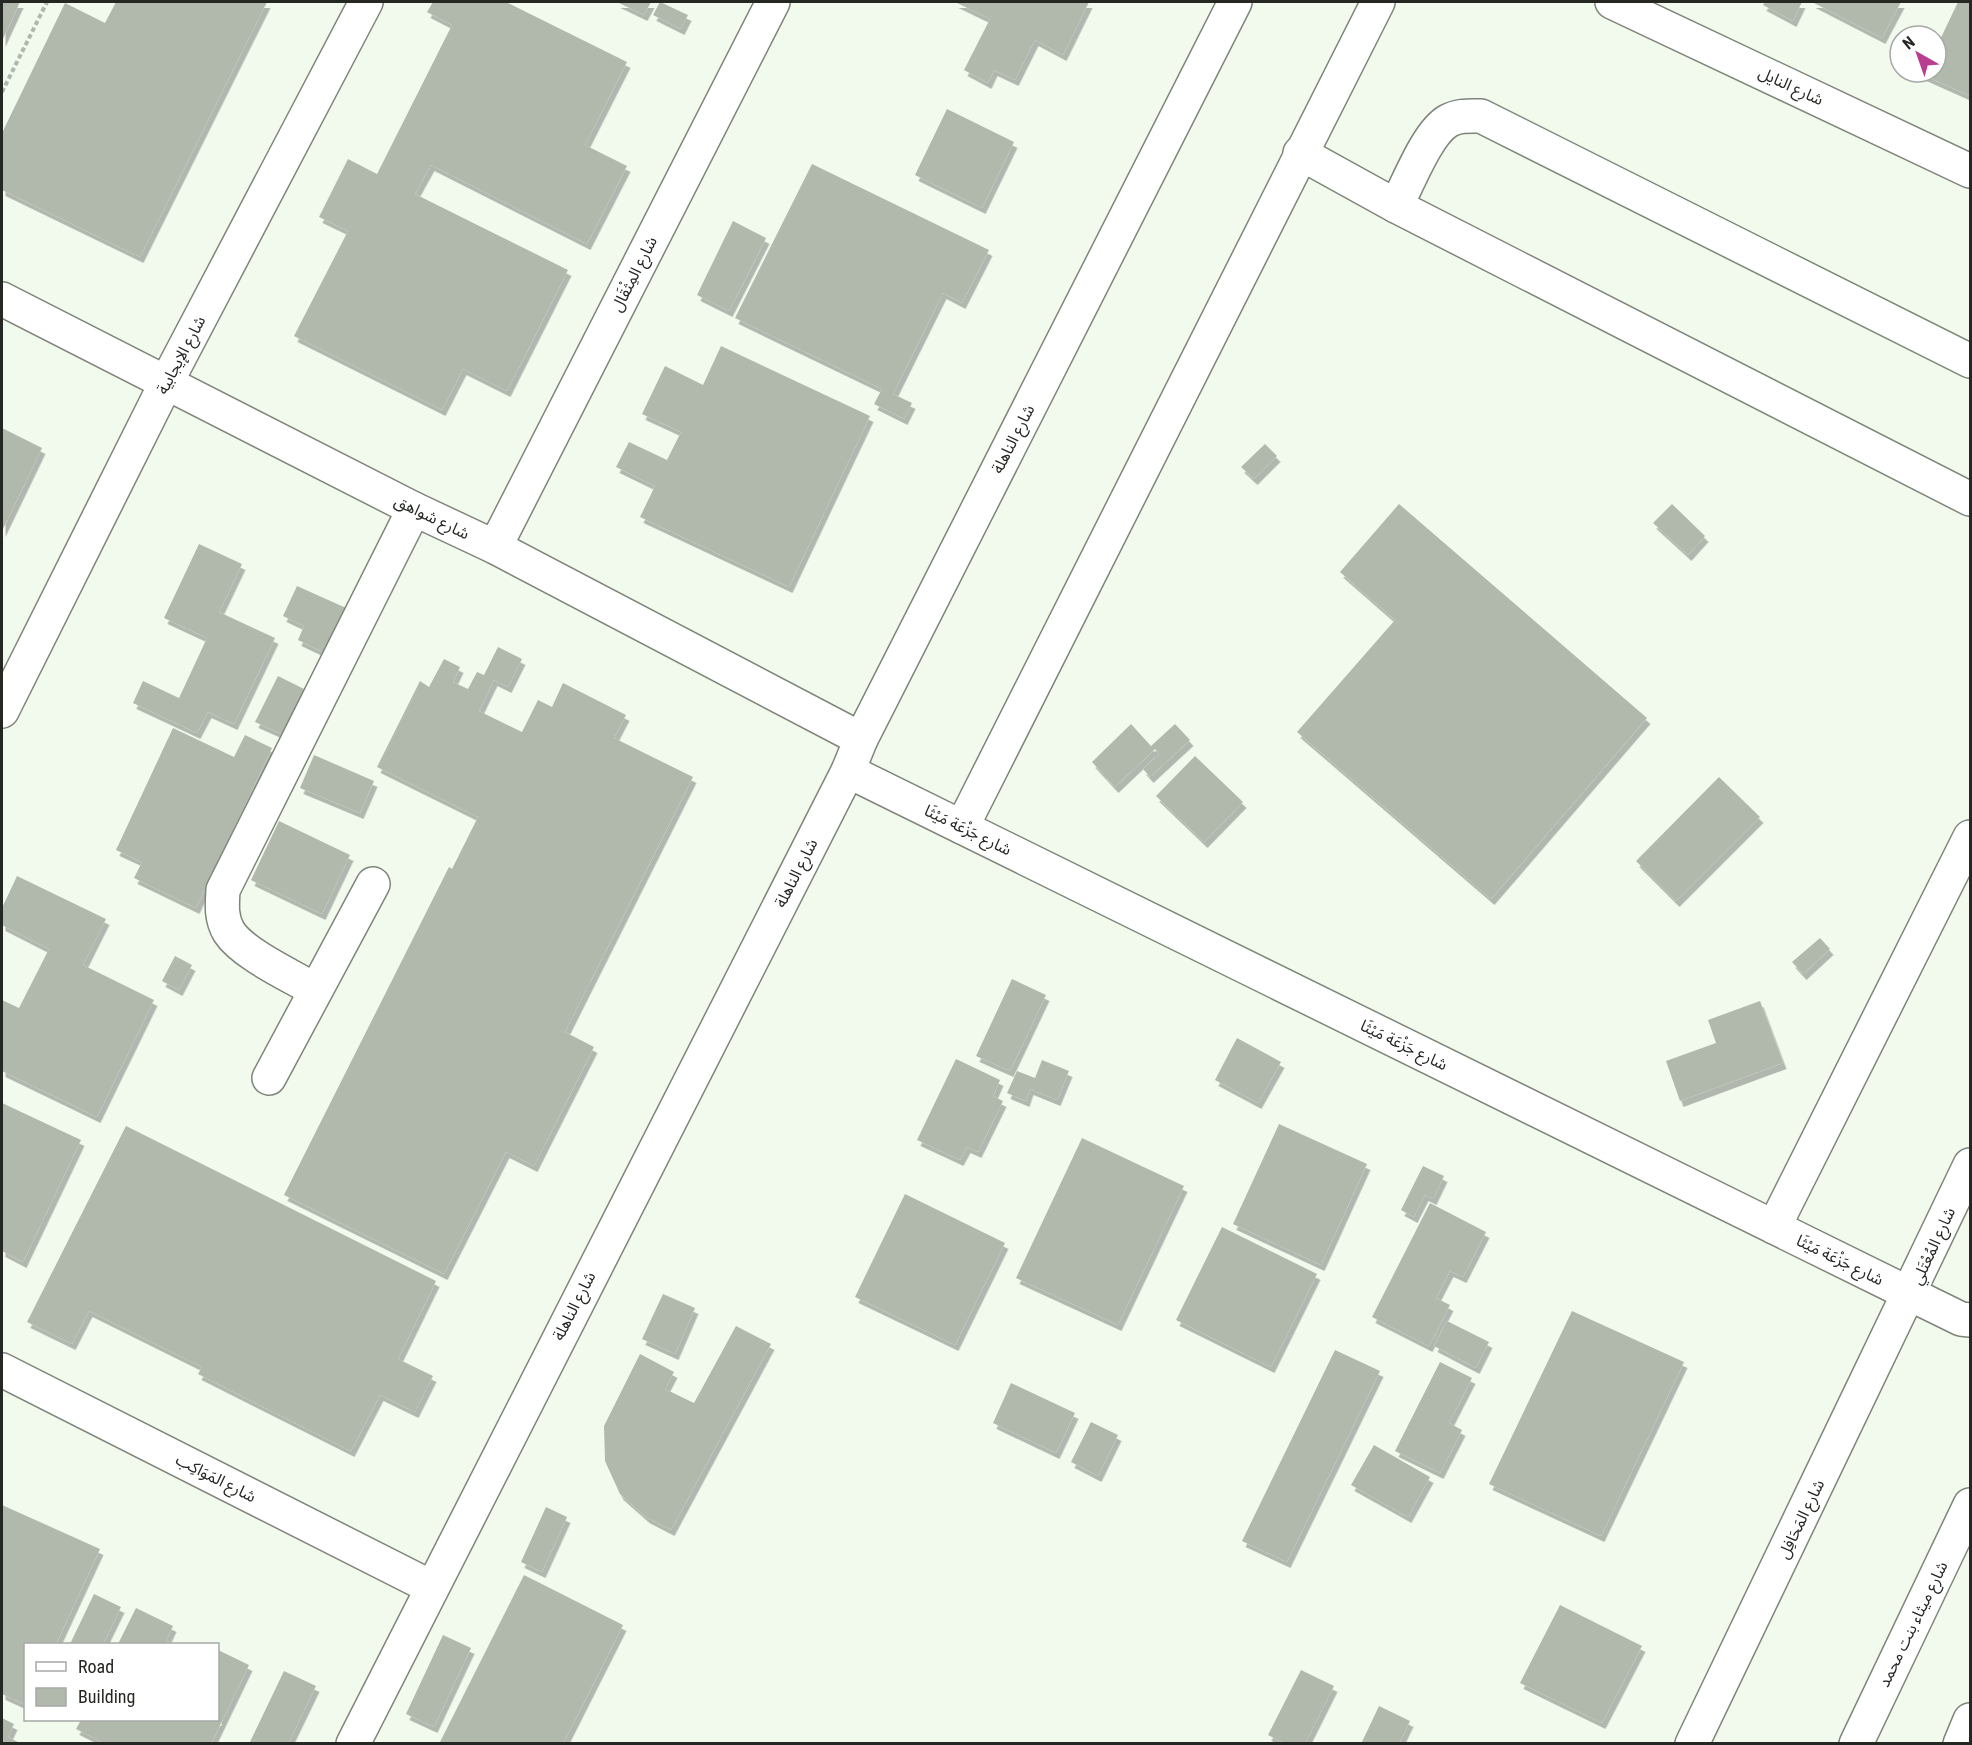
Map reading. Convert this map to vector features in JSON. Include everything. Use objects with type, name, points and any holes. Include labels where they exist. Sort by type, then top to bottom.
[{"type":"street","name":"شارع الإيجابية","points":[[2,711],[166,382],[366,2]]},
{"type":"street","name":"شارع المِثْقَال","points":[[495,547],[773,2]]},
{"type":"street","name":"شارع الناهلة","points":[[353,1743],[430,1587],[848,771],[861,739],[1235,2]]},
{"type":"street","points":[[962,827],[1378,2]]},
{"type":"street","name":"شارع النايل","points":[[1611,2],[1971,171]]},
{"type":"street","points":[[1396,206],[1434,134],[1447,122],[1463,116],[1480,116],[1971,361]]},
{"type":"street","points":[[1300,153],[1396,206],[1971,498]]},
{"type":"street","name":"شارع شواهق","points":[[2,298],[414,509],[495,547],[861,739]]},
{"type":"street","points":[[315,990],[245,947],[229,932],[222,912],[223,890],[414,509]]},
{"type":"street","name":"شارع جَزْعَة مَيْثَا","points":[[848,771],[1967,1322]]},
{"type":"street","points":[[1774,1227],[1971,837]]},
{"type":"street","points":[[269,1078],[373,884]]},
{"type":"street","name":"شارع المُعْتَلي","points":[[1910,1294],[1971,1165]]},
{"type":"street","name":"شارع المَحَافِل","points":[[1692,1743],[1910,1294]]},
{"type":"street","name":"شارع المَوَاكِب","points":[[2,1370],[430,1587]]},
{"type":"street","name":"شارع ميثاء بنت محمد","points":[[1856,1743],[1971,1505]]},
{"type":"street","points":[[1960,1743],[1971,1720]]},
{"type":"street","points":[[1960,1743],[1971,1738]]},
{"type":"path","points":[[2,92],[47,2]]},
{"type":"building","points":[[2,2],[20,2],[2,41]]},
{"type":"building","points":[[116,2],[267,2],[140,257],[2,190],[2,133],[65,3],[105,23]]},
{"type":"building","points":[[433,2],[506,2],[627,62],[585,145],[627,166],[587,244],[431,165],[415,194],[568,270],[507,391],[463,369],[442,410],[294,336],[348,231],[319,217],[348,159],[377,174],[452,25],[427,12]]},
{"type":"building","points":[[617,2],[651,2],[644,15]]},
{"type":"building","points":[[660,2],[688,15],[681,29],[653,15]]},
{"type":"building","points":[[955,2],[1089,2],[1063,55],[1035,40],[1015,80],[994,70],[988,83],[964,70],[990,19]]},
{"type":"building","points":[[1765,2],[1802,2],[1793,21],[1763,5]]},
{"type":"building","points":[[1812,2],[1901,2],[1882,38]]},
{"type":"building","points":[[1958,2],[1970,2],[1970,96],[1943,84],[1948,84],[1947,24]]},
{"type":"building","points":[[947,109],[1014,142],[982,208],[915,175]]},
{"type":"building","points":[[812,164],[989,250],[962,303],[943,293],[893,394],[912,403],[904,419],[874,404],[882,389],[735,318]]},
{"type":"building","points":[[733,221],[766,238],[729,311],[697,295]]},
{"type":"building","points":[[721,346],[870,416],[789,587],[640,517],[655,486],[616,467],[629,442],[667,460],[681,432],[642,414],[665,366],[703,385]]},
{"type":"building","points":[[2,428],[42,448],[2,531]]},
{"type":"building","points":[[1265,444],[1277,456],[1254,479],[1241,467]]},
{"type":"building","points":[[1399,504],[1647,718],[1491,899],[1297,732],[1395,620],[1340,572]]},
{"type":"building","points":[[1672,504],[1705,536],[1688,555],[1653,523]]},
{"type":"building","points":[[199,544],[242,564],[219,612],[275,638],[234,724],[208,712],[197,733],[133,703],[143,681],[179,698],[207,638],[164,618]]},
{"type":"building","points":[[297,586],[346,608],[325,653],[298,640],[304,626],[283,616]]},
{"type":"building","points":[[498,647],[522,659],[508,687],[494,680],[479,711],[522,732],[538,700],[552,707],[563,683],[626,715],[614,738],[693,777],[565,1032],[594,1047],[534,1166],[506,1152],[444,1274],[284,1195],[449,867],[452,869],[478,817],[377,767],[420,681],[429,687],[444,659],[460,667],[453,682],[468,689],[477,672],[484,675]]},
{"type":"building","points":[[278,676],[304,689],[282,734],[255,722]]},
{"type":"building","points":[[1131,724],[1151,746],[1175,724],[1190,740],[1150,777],[1143,769],[1159,754],[1155,749],[1115,787],[1092,762]]},
{"type":"building","points":[[173,728],[234,757],[245,735],[272,748],[196,908],[134,878],[142,862],[116,850]]},
{"type":"building","points":[[314,755],[374,781],[360,813],[300,788]]},
{"type":"building","points":[[1195,756],[1243,802],[1204,842],[1156,796]]},
{"type":"building","points":[[1719,777],[1760,817],[1676,901],[1636,861]]},
{"type":"building","points":[[279,821],[350,855],[322,914],[251,880]]},
{"type":"building","points":[[17,876],[106,919],[83,965],[154,1000],[97,1117],[2,1071],[2,1000],[19,1008],[49,949],[2,925],[2,908]]},
{"type":"building","points":[[1820,938],[1830,949],[1803,974],[1792,962]]},
{"type":"building","points":[[175,956],[192,965],[179,990],[162,981]]},
{"type":"building","points":[[1012,979],[1046,995],[1010,1071],[976,1056]]},
{"type":"building","points":[[1760,1001],[1783,1063],[1680,1101],[1666,1061],[1716,1043],[1708,1020]]},
{"type":"building","points":[[1237,1038],[1281,1062],[1258,1103],[1215,1080]]},
{"type":"building","points":[[956,1059],[1000,1080],[993,1096],[1003,1101],[978,1152],[967,1147],[960,1160],[917,1140]]},
{"type":"building","points":[[1042,1060],[1069,1071],[1057,1100],[1030,1089],[1026,1101],[1007,1093],[1017,1071],[1035,1078]]},
{"type":"building","points":[[2,1103],[81,1140],[23,1262],[2,1251]]},
{"type":"building","points":[[1279,1124],[1367,1164],[1321,1265],[1233,1224]]},
{"type":"building","points":[[126,1126],[436,1281],[398,1359],[433,1376],[415,1412],[380,1395],[351,1451],[198,1374],[202,1367],[89,1311],[72,1344],[27,1322]]},
{"type":"building","points":[[1082,1138],[1184,1186],[1118,1325],[1016,1278]]},
{"type":"building","points":[[1423,1166],[1444,1176],[1433,1199],[1425,1195],[1414,1217],[1401,1210]]},
{"type":"building","points":[[905,1194],[1005,1243],[955,1345],[855,1297]]},
{"type":"building","points":[[1430,1203],[1486,1232],[1463,1277],[1450,1271],[1436,1298],[1450,1305],[1429,1346],[1372,1317]]},
{"type":"building","points":[[1222,1227],[1317,1274],[1271,1367],[1176,1320]]},
{"type":"building","points":[[663,1294],[695,1308],[675,1354],[642,1339]]},
{"type":"building","points":[[1572,1311],[1684,1362],[1601,1536],[1489,1484]]},
{"type":"building","points":[[1447,1321],[1489,1342],[1476,1368],[1434,1346]]},
{"type":"building","points":[[736,1326],[771,1344],[671,1530],[646,1517],[620,1494],[605,1461],[604,1426],[640,1354],[674,1372],[665,1389],[694,1403]]},
{"type":"building","points":[[1335,1350],[1380,1371],[1287,1562],[1242,1541]]},
{"type":"building","points":[[1440,1362],[1472,1378],[1449,1423],[1462,1430],[1440,1473],[1395,1451]]},
{"type":"building","points":[[1011,1383],[1075,1413],[1056,1453],[993,1423]]},
{"type":"building","points":[[1091,1422],[1118,1435],[1098,1476],[1071,1462]]},
{"type":"building","points":[[1374,1445],[1430,1477],[1408,1517],[1351,1485]]},
{"type":"building","points":[[2,1505],[100,1549],[56,1643],[24,1643],[24,1704],[2,1694]]},
{"type":"building","points":[[546,1507],[567,1517],[542,1572],[521,1562]]},
{"type":"building","points":[[524,1575],[623,1625],[563,1744],[443,1744],[440,1742]]},
{"type":"building","points":[[94,1594],[121,1607],[103,1643],[70,1643]]},
{"type":"building","points":[[1560,1605],[1642,1646],[1602,1723],[1520,1683]]},
{"type":"building","points":[[136,1608],[173,1626],[166,1641],[171,1643],[118,1643]]},
{"type":"building","points":[[443,1635],[471,1648],[434,1727],[406,1714]]},
{"type":"building","points":[[219,1650],[249,1665],[211,1744],[106,1744],[76,1729],[80,1721],[219,1721]]},
{"type":"building","points":[[1301,1670],[1334,1686],[1305,1744],[1286,1744],[1268,1735]]},
{"type":"building","points":[[284,1671],[316,1686],[288,1744],[249,1744]]},
{"type":"building","points":[[1379,1706],[1410,1721],[1399,1744],[1361,1744]]},
{"type":"building","points":[[2,1718],[14,1724],[8,1737],[22,1744],[2,1744]]}]
